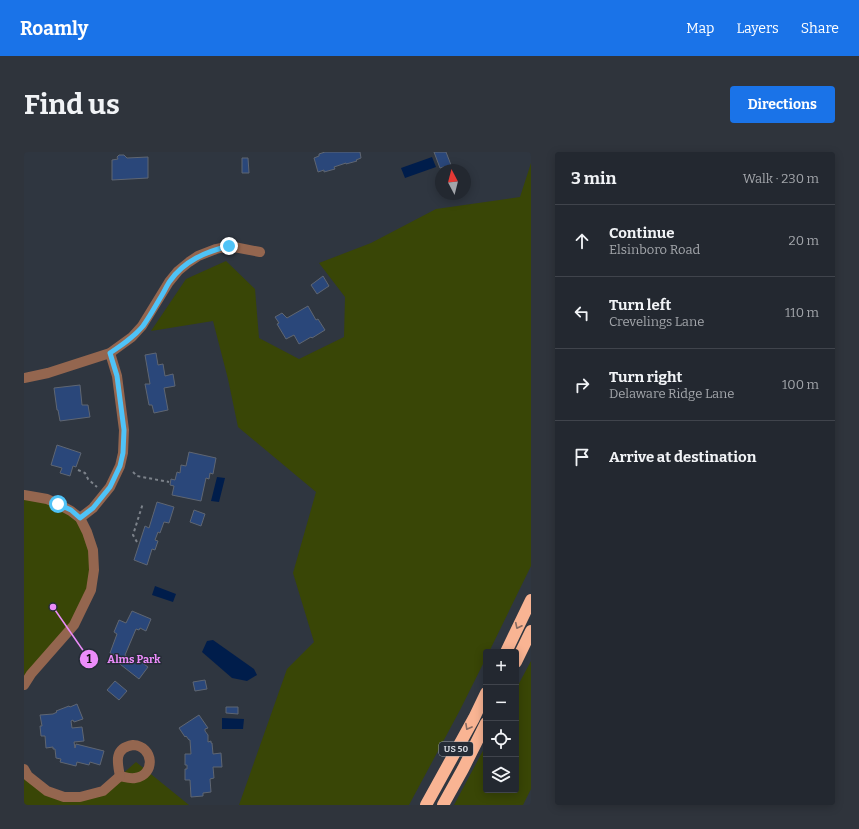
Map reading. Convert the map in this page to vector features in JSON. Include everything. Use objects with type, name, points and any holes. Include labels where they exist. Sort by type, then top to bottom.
[{"type":"highway","points":[[507,649],[531,600]]},
{"type":"highway","points":[[519,656],[531,632]]},
{"type":"highway","name":"US 50","points":[[426,805],[474,718],[483,698]]},
{"type":"highway","name":"US 50","points":[[443,805],[483,729]]},
{"type":"street","points":[[24,378],[48,373],[110,353],[132,337],[142,326],[169,282],[178,271],[198,256],[229,246],[260,252]]},
{"type":"street","points":[[80,518],[93,508],[110,487],[120,466],[123,453],[124,430],[117,376],[110,353]]},
{"type":"street","points":[[24,495],[47,499],[71,510],[80,518],[87,532],[93,550],[94,570],[91,590],[74,625],[31,674],[24,685]]},
{"type":"street","points":[[24,769],[28,776],[48,791],[64,797],[80,797],[103,791],[120,776]]},
{"type":"path","points":[[78,470],[85,473],[88,479],[105,494]]},
{"type":"path","points":[[133,472],[137,476],[169,482]]},
{"type":"path","points":[[137,542],[133,535],[143,503]]},
{"type":"green space","points":[[531,163],[531,566],[490,649],[483,649],[483,664],[409,805],[239,805],[287,669],[314,642],[293,573],[316,492],[238,427],[228,379],[213,321],[151,331],[186,279],[226,261],[255,289],[259,338],[299,359],[344,337],[345,297],[319,263],[371,243],[436,209],[520,197]]},
{"type":"green space","points":[[24,495],[30,496],[80,518],[94,570],[74,625],[24,685]]},
{"type":"green space","points":[[531,661],[531,789],[523,805],[454,805],[483,751],[483,793],[519,793],[519,683]]},
{"type":"green space","points":[[136,762],[189,805],[24,805],[24,769],[28,776],[64,797],[103,791]]},
{"type":"water","points":[[432,157],[435,164],[435,167],[405,178],[401,168]]},
{"type":"water","points":[[217,477],[225,478],[219,502],[211,501]]},
{"type":"water","points":[[155,586],[176,594],[173,602],[152,595]]},
{"type":"water","points":[[213,640],[254,669],[257,675],[247,681],[232,678],[202,652],[207,641]]},
{"type":"water","points":[[222,718],[244,719],[243,729],[222,729]]},
{"type":"building","points":[[325,152],[360,152],[361,158],[356,160],[357,161],[334,167],[335,169],[318,172],[314,158]]},
{"type":"building","points":[[434,152],[446,152],[451,164],[438,164]]},
{"type":"building","points":[[119,155],[124,155],[127,158],[148,157],[148,178],[112,180],[112,160],[118,159],[117,157]]},
{"type":"building","points":[[242,158],[248,158],[249,173],[242,173]]},
{"type":"building","points":[[323,276],[329,286],[317,294],[311,285]]},
{"type":"building","points":[[308,306],[316,320],[318,319],[325,330],[299,344],[294,335],[286,339],[277,324],[279,323],[275,317],[282,313],[287,318]]},
{"type":"building","points":[[156,353],[158,365],[163,364],[165,376],[173,374],[175,386],[164,388],[168,410],[154,413],[152,405],[149,405],[145,384],[150,384],[145,355]]},
{"type":"building","points":[[80,385],[82,405],[88,405],[90,417],[60,421],[54,388]]},
{"type":"building","points":[[57,445],[81,453],[76,467],[73,466],[70,476],[60,473],[62,468],[51,465]]},
{"type":"building","points":[[189,452],[216,458],[213,474],[210,473],[209,479],[206,478],[201,501],[172,495],[174,486],[170,485],[171,479],[175,480],[177,472],[180,473],[181,465],[186,466]]},
{"type":"building","points":[[157,502],[174,507],[169,523],[164,522],[160,533],[158,532],[155,540],[158,541],[155,550],[152,549],[147,565],[134,560],[145,526],[149,528]]},
{"type":"building","points":[[194,510],[205,514],[201,526],[190,522]]},
{"type":"building","points":[[132,611],[151,619],[146,631],[140,628],[139,630],[136,629],[125,655],[138,664],[140,661],[148,667],[139,679],[116,661],[119,657],[110,653],[117,634],[114,632],[119,620],[126,623]]},
{"type":"building","points":[[205,680],[207,689],[195,691],[193,682]]},
{"type":"building","points":[[115,681],[127,691],[119,700],[107,690]]},
{"type":"building","points":[[77,704],[83,719],[74,722],[73,720],[71,721],[72,728],[82,727],[84,741],[74,742],[75,748],[76,744],[104,751],[100,765],[90,762],[89,765],[77,762],[76,766],[60,762],[61,759],[56,758],[55,749],[53,749],[53,747],[46,748],[45,736],[41,736],[40,726],[42,726],[40,715],[53,714],[57,712],[56,711]]},
{"type":"building","points":[[226,707],[238,707],[238,714],[226,713]]},
{"type":"building","points":[[199,715],[208,728],[205,729],[205,731],[208,735],[208,742],[211,741],[212,743],[213,754],[221,753],[222,767],[213,767],[214,778],[210,779],[211,792],[203,793],[203,796],[191,797],[190,780],[185,780],[185,769],[187,769],[187,765],[185,765],[185,754],[191,754],[190,740],[186,736],[185,737],[179,728]]},
{"type":"place","name":"Alms Park","points":[[53,607]]},
{"type":"route","points":[[58,504],[71,510],[80,518],[93,508],[105,494],[120,466],[123,453],[124,430],[117,376],[110,353],[132,337],[142,326],[169,282],[178,271],[198,256],[229,246]]}]
